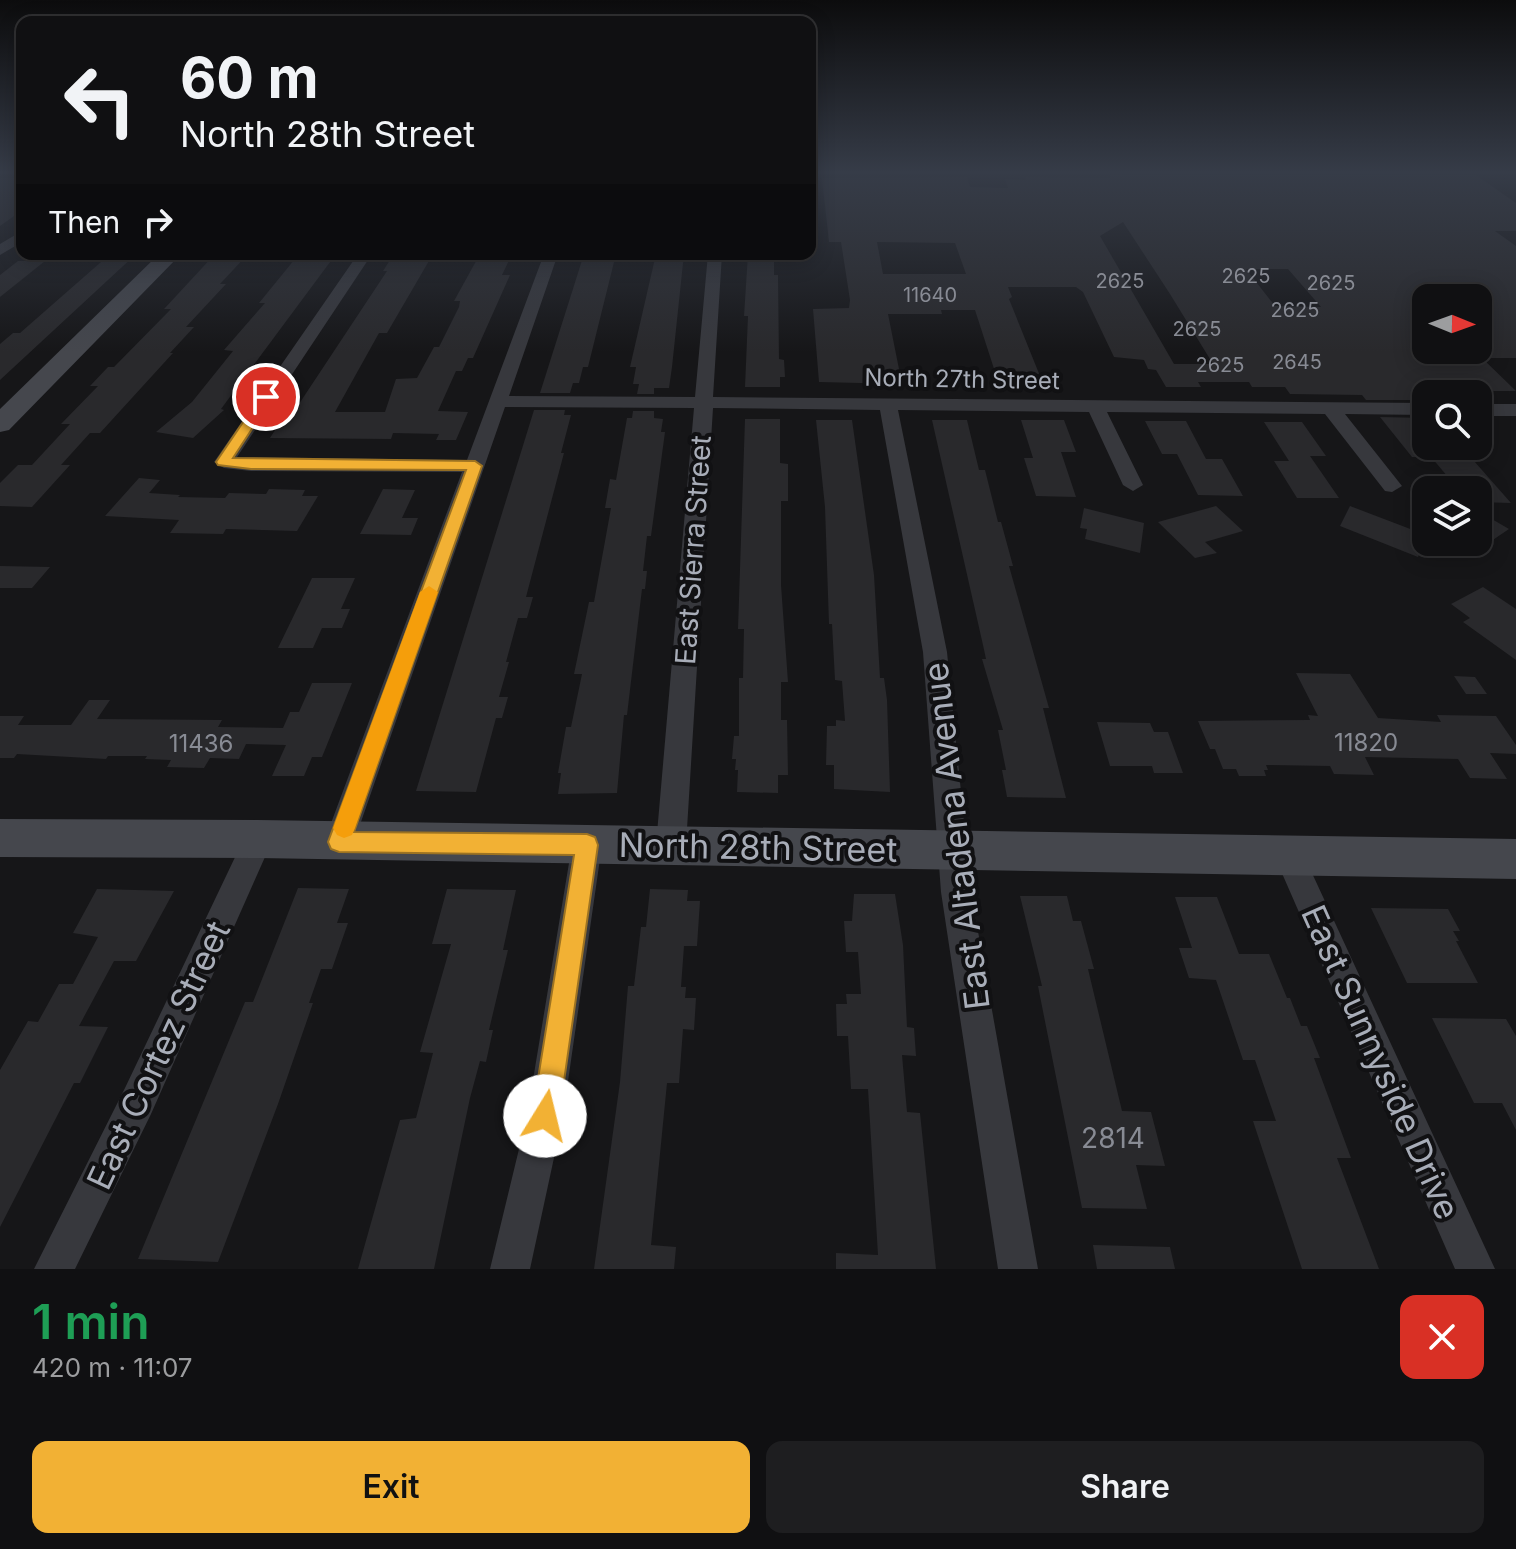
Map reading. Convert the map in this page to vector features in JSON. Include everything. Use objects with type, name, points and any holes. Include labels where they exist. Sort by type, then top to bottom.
[{"type":"street","points":[[0,251],[16,239]]},
{"type":"street","points":[[0,424],[165,260]]},
{"type":"street","points":[[361,260],[224,462],[251,465],[475,466]]},
{"type":"street","points":[[339,842],[549,260]]},
{"type":"street","name":"East Sierra Street","points":[[671,845],[715,260]]},
{"type":"street","name":"North 27th Street","points":[[498,401],[1412,409]]},
{"type":"street","name":"East Altadena Avenue","points":[[888,404],[935,652],[956,892],[1018,1269]]},
{"type":"street","points":[[1096,407],[1133,485]]},
{"type":"street","points":[[1331,409],[1392,486]]},
{"type":"street","points":[[1492,410],[1516,410]]},
{"type":"street","name":"North 28th Street","points":[[0,838],[258,839],[1516,859]]},
{"type":"street","name":"East Cortez Street","points":[[54,1269],[138,1101],[258,839]]},
{"type":"street","points":[[510,1269],[545,1116],[587,845]]},
{"type":"street","name":"East Sunnyside Drive","points":[[1289,855],[1475,1269]]},
{"type":"building","points":[[828,233],[1105,233],[1100,236],[1174,364],[1213,364],[1130,233],[1498,233],[1516,246],[1516,358],[1492,358],[1492,284],[1426,283],[1412,284],[1412,364],[1488,364],[1516,391],[1492,391],[1492,380],[1412,380],[1412,400],[1366,400],[1362,395],[1290,394],[1285,387],[1252,387],[1249,382],[1198,382],[1201,387],[1166,387],[1156,370],[1148,369],[1144,360],[1114,357],[1083,292],[1076,287],[1008,287],[1012,297],[1009,299],[1040,376],[996,375],[975,310],[941,310],[942,314],[888,314],[902,384],[819,382],[813,309],[849,308],[841,242],[829,242]],"holes":[[[877,242],[955,243],[966,274],[883,274]],[[1246,269],[1288,269],[1321,307],[1275,306]]]},
{"type":"building","points":[[103,260],[130,260],[0,380],[0,344],[13,333],[20,333]]},
{"type":"building","points":[[209,260],[242,260],[220,284],[226,284],[186,327],[194,327],[170,353],[173,353],[100,433],[90,433],[61,465],[70,465],[32,507],[0,506],[0,483],[18,465],[32,465],[70,424],[61,424],[98,386],[90,386],[108,367],[114,367],[171,309],[164,309]]},
{"type":"building","points":[[294,260],[332,260],[221,409],[224,410],[193,438],[156,432],[192,402],[233,351],[224,350],[265,303],[259,303]]},
{"type":"building","points":[[390,260],[430,260],[387,333],[379,333],[335,412],[385,412],[396,379],[417,378],[434,347],[439,347],[459,307],[460,301],[454,301],[477,260],[509,260],[502,275],[510,275],[473,358],[468,358],[462,371],[456,371],[438,411],[468,412],[456,440],[436,440],[439,434],[393,433],[391,439],[270,438],[284,416],[291,416],[387,271],[383,271]]},
{"type":"building","points":[[582,260],[615,260],[588,367],[583,367],[579,383],[573,383],[570,393],[540,393]]},
{"type":"building","points":[[655,260],[683,260],[669,388],[654,388],[654,394],[637,394],[639,384],[633,384],[636,367],[630,367]]},
{"type":"building","points":[[748,260],[774,260],[774,275],[778,275],[779,359],[784,360],[785,377],[780,377],[780,387],[745,387],[748,316],[744,316]]},
{"type":"building","points":[[18,261],[45,261],[0,297],[0,275]]},
{"type":"building","points":[[534,410],[565,410],[564,415],[571,415],[526,597],[533,597],[527,618],[518,618],[506,662],[509,662],[499,697],[508,697],[502,718],[496,718],[476,792],[416,791]]},
{"type":"building","points":[[633,411],[654,411],[654,418],[663,419],[661,432],[665,432],[651,536],[647,536],[643,571],[647,571],[645,589],[642,589],[627,715],[624,715],[617,793],[558,794],[561,773],[558,773],[566,727],[571,727],[582,674],[574,674],[589,602],[594,602],[611,508],[605,508],[610,479],[616,480],[627,418],[632,418]]},
{"type":"building","points":[[1380,417],[1412,418],[1412,457]]},
{"type":"building","points":[[745,419],[780,419],[780,463],[788,464],[788,501],[781,501],[781,585],[788,682],[781,682],[781,720],[787,720],[788,775],[778,775],[778,793],[737,792],[738,770],[735,770],[736,759],[732,759],[734,736],[739,736],[739,678],[743,678],[744,629],[738,629]]},
{"type":"building","points":[[816,420],[852,420],[874,575],[880,678],[884,678],[887,700],[890,792],[834,789],[834,765],[826,765],[827,726],[836,726],[836,720],[845,721],[842,681],[835,680],[832,624],[829,624],[825,507]]},
{"type":"building","points":[[932,420],[967,420],[979,470],[985,470],[1049,708],[1043,708],[1066,798],[1007,797],[1002,770],[1006,770],[998,730],[1003,730],[982,659],[986,659]]},
{"type":"building","points":[[1021,420],[1064,420],[1076,452],[1061,452],[1076,497],[1036,496],[1024,458],[1033,458]]},
{"type":"building","points":[[1145,421],[1186,421],[1206,459],[1222,459],[1243,496],[1198,495],[1177,454],[1162,454]]},
{"type":"building","points":[[1264,422],[1302,422],[1326,456],[1310,456],[1339,498],[1297,498],[1274,461],[1289,461]]},
{"type":"building","points":[[1434,460],[1474,461],[1487,476],[1447,476]]},
{"type":"building","points":[[139,478],[160,480],[149,493],[180,495],[178,497],[225,498],[229,493],[266,494],[269,489],[305,490],[302,496],[318,496],[297,531],[226,529],[223,534],[170,533],[179,520],[105,516]]},
{"type":"building","points":[[1492,481],[1511,503],[1492,502]]},
{"type":"building","points":[[383,489],[415,490],[402,518],[418,518],[411,535],[360,534]]},
{"type":"building","points":[[1216,506],[1243,531],[1205,542],[1217,553],[1195,558],[1158,522]]},
{"type":"building","points":[[1350,506],[1412,530],[1412,555],[1340,526]]},
{"type":"building","points":[[1084,508],[1144,523],[1140,553],[1085,539],[1087,529],[1080,528]]},
{"type":"building","points":[[1492,519],[1509,529],[1492,541]]},
{"type":"building","points":[[0,566],[50,567],[32,588],[0,588]]},
{"type":"building","points":[[312,578],[355,578],[341,609],[350,609],[342,628],[322,628],[313,648],[278,648]]},
{"type":"building","points":[[1483,587],[1516,609],[1516,660],[1463,622],[1470,618],[1451,604]]},
{"type":"building","points":[[1296,673],[1350,674],[1378,718],[1441,722],[1437,715],[1496,716],[1516,745],[1516,754],[1490,753],[1507,779],[1470,778],[1458,759],[1365,757],[1374,775],[1334,774],[1330,766],[1266,765],[1266,776],[1239,776],[1236,769],[1223,769],[1198,721],[1310,720],[1308,715],[1318,716]]},
{"type":"building","points":[[1454,676],[1475,677],[1487,694],[1466,694]]},
{"type":"building","points":[[312,683],[352,683],[322,757],[312,757],[304,776],[272,776],[286,745],[246,744],[239,759],[210,758],[204,768],[167,767],[171,760],[145,759],[147,756],[108,756],[106,759],[17,754],[14,758],[0,758],[0,716],[24,716],[18,725],[71,725],[89,700],[110,700],[97,719],[222,720],[218,727],[283,728],[290,712],[299,712]]},
{"type":"building","points":[[1097,722],[1150,723],[1154,732],[1168,732],[1183,773],[1154,773],[1152,766],[1110,766]]},
{"type":"building","points":[[298,888],[349,889],[337,923],[348,923],[332,969],[321,969],[309,1003],[313,1003],[278,1104],[218,1262],[138,1259],[245,1002],[253,1002]]},
{"type":"building","points":[[97,889],[174,891],[136,961],[114,961],[79,1026],[108,1027],[80,1083],[74,1083],[0,1227],[0,1070],[28,1021],[38,1022],[59,984],[73,984],[98,937],[73,933]]},
{"type":"building","points":[[447,889],[516,890],[503,950],[508,950],[489,1030],[493,1030],[486,1062],[480,1061],[470,1098],[434,1269],[358,1269],[400,1120],[416,1118],[433,1053],[420,1052],[451,944],[432,944]]},
{"type":"building","points":[[650,889],[688,890],[687,901],[700,901],[697,946],[684,946],[681,987],[686,987],[685,998],[696,998],[694,1030],[683,1029],[679,1083],[667,1083],[651,1245],[676,1247],[674,1269],[594,1269],[620,1082],[628,986],[634,986],[641,927],[646,927]]},
{"type":"building","points":[[854,894],[895,894],[903,945],[907,1027],[914,1028],[916,1056],[902,1055],[907,1112],[920,1113],[936,1269],[836,1269],[836,1253],[878,1255],[868,1089],[851,1089],[848,1036],[837,1036],[836,1004],[847,1004],[846,994],[861,994],[858,952],[846,952],[844,921],[852,921]]},
{"type":"building","points":[[1020,896],[1067,896],[1073,921],[1081,921],[1094,969],[1088,969],[1122,1111],[1151,1112],[1165,1166],[1136,1165],[1147,1209],[1082,1208],[1038,986],[1042,986]]},
{"type":"building","points":[[1175,897],[1217,897],[1239,954],[1269,954],[1287,998],[1290,998],[1301,1026],[1307,1026],[1320,1058],[1314,1058],[1351,1158],[1337,1158],[1379,1269],[1302,1269],[1253,1121],[1276,1121],[1255,1060],[1243,1060],[1216,980],[1189,978],[1179,948],[1192,948]]},
{"type":"building","points":[[1371,908],[1448,909],[1460,931],[1453,931],[1459,941],[1456,941],[1478,983],[1407,983]]},
{"type":"building","points":[[1432,1018],[1506,1019],[1516,1036],[1516,1130],[1502,1103],[1474,1103]]},
{"type":"building","points":[[1093,1245],[1170,1247],[1175,1269],[1097,1269]]},
{"type":"slow traffic","points":[[344,828],[429,592]]},
{"type":"route","points":[[266,397],[224,462],[251,465],[475,466],[339,842],[587,845],[545,1116]]}]
